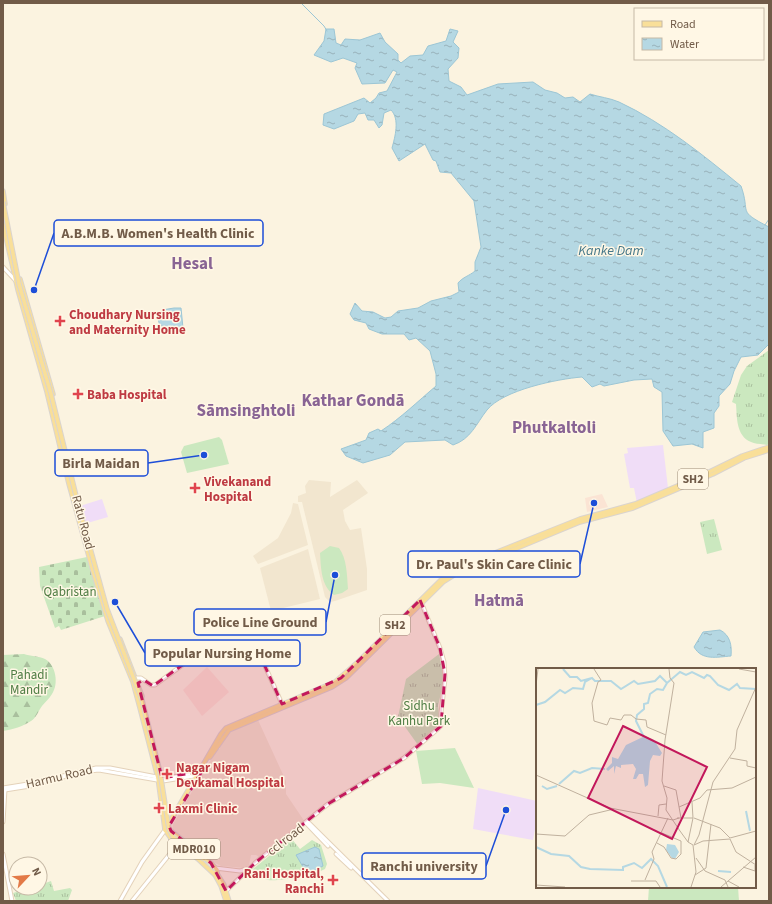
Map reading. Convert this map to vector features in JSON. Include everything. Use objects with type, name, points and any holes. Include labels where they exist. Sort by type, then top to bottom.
[{"type":"main road","name":"Ratu Road","points":[[3,191],[18,281],[47,373],[72,476],[100,580],[114,623],[138,683],[160,779]]},
{"type":"main road","points":[[3,202],[19,284],[51,394],[79,508],[107,609],[142,700],[160,772],[169,829],[173,837],[203,860],[215,873],[229,901]]},
{"type":"main road","points":[[3,213],[18,284],[50,394],[77,509],[96,577],[112,626],[137,691],[158,773],[166,828],[172,838],[203,860]]},
{"type":"main road","name":"Ratu Road","points":[[3,224],[47,392],[69,484],[93,571],[108,621],[134,687],[160,779]]},
{"type":"main road","name":"SH2","points":[[169,825],[226,728],[330,685],[341,678],[446,576],[464,565],[580,519],[635,504],[708,473],[742,456],[769,448]]},
{"type":"main road","name":"SH2","points":[[199,773],[227,732],[341,681],[374,651],[421,601]]},
{"type":"main road","name":"MDR010","points":[[160,779],[169,825],[174,834],[201,854],[215,868],[215,873]]},
{"type":"main road","name":"MDR010","points":[[160,779],[165,832],[177,845],[215,873]]},
{"type":"main road","name":"MDR010","points":[[165,832],[169,825]]},
{"type":"main road","points":[[225,892],[226,901]]},
{"type":"street","points":[[3,266],[18,281]]},
{"type":"street","name":"ccl road","points":[[225,892],[248,869],[328,804],[404,758],[441,726],[445,679],[444,662],[421,601]]},
{"type":"street","points":[[136,678],[141,678],[152,685],[156,685],[195,656],[242,643],[249,651],[260,655],[282,704]]},
{"type":"street","points":[[138,683],[144,680]]},
{"type":"street","name":"Harmu Road","points":[[4,789],[30,786],[81,772],[99,770],[160,779],[199,773]]},
{"type":"street","points":[[3,822],[4,789]]},
{"type":"street","points":[[307,822],[387,901]]},
{"type":"street","name":"MDR010","points":[[120,901],[142,862],[165,832]]},
{"type":"street","name":"MDR010","points":[[132,901],[177,845]]},
{"type":"street","points":[[3,854],[12,901]]},
{"type":"street","points":[[215,868],[240,871],[248,869]]},
{"type":"highlighted area","points":[[420,600],[440,648],[445,674],[441,726],[404,758],[328,804],[255,863],[226,891],[211,863],[171,831],[169,826],[202,771],[162,778],[138,683],[144,680],[153,686],[195,656],[242,643],[250,653],[260,655],[282,704],[341,678]]},
{"type":"shaded area","points":[[663,445],[668,488],[637,503],[634,488],[630,488],[624,454],[628,453],[627,448]]},
{"type":"shaded area","points":[[309,480],[331,482],[330,497],[357,480],[368,493],[343,510],[345,521],[350,530],[361,528],[367,569],[367,590],[330,602],[325,597],[302,502],[298,502],[298,496],[306,493],[305,486]]},
{"type":"shaded area","points":[[602,494],[608,507],[587,512],[585,498]]},
{"type":"shaded area","points":[[102,499],[108,517],[84,524],[80,506]]},
{"type":"shaded area","points":[[293,503],[298,504],[308,545],[258,564],[253,556],[278,538],[291,513]]},
{"type":"shaded area","points":[[308,549],[320,599],[271,611],[260,568]]},
{"type":"shaded area","points":[[207,667],[229,692],[202,716],[183,690]]},
{"type":"shaded area","points":[[258,720],[286,781],[286,794],[305,822],[259,857],[256,855],[251,855],[249,865],[245,868],[221,866],[211,861],[172,830],[173,824],[218,748],[220,749],[220,744],[230,731]]},
{"type":"shaded area","points":[[478,788],[536,801],[536,824],[533,840],[473,829]]},
{"type":"green space","points":[[769,350],[769,444],[767,445],[753,443],[742,435],[738,426],[736,404],[732,402],[741,375],[747,366]]},
{"type":"green space","points":[[219,437],[222,440],[229,464],[187,473],[181,452],[184,446]]},
{"type":"green space","points":[[714,519],[722,550],[707,554],[700,522]]},
{"type":"green space","points":[[330,546],[339,548],[342,552],[346,567],[348,589],[342,593],[334,595],[326,587],[322,576],[320,553]]},
{"type":"green space","name":"Qabristan","points":[[87,557],[105,616],[61,630],[59,626],[55,628],[40,586],[39,567]]},
{"type":"green space","name":"Pahadi Mandir","points":[[24,654],[43,658],[49,662],[54,670],[56,680],[54,690],[33,719],[28,723],[14,729],[3,731],[3,655]]},
{"type":"green space","name":"Sidhu Kanhu Park","points":[[439,654],[443,673],[443,684],[438,706],[440,720],[438,726],[418,745],[398,717],[406,679]]},
{"type":"green space","points":[[455,748],[474,788],[440,783],[422,784],[416,751]]},
{"type":"green space","points":[[291,838],[300,849],[312,840],[321,845],[327,864],[325,869],[288,879],[268,880],[260,876],[253,869]]},
{"type":"green space","points":[[51,881],[54,891],[70,888],[72,890],[68,901],[16,901],[14,896],[48,896],[48,882]]},
{"type":"green space","points":[[649,888],[738,888],[739,901],[648,901]]},
{"type":"water","name":"Kanke Dam","points":[[326,29],[334,29],[336,43],[341,45],[345,39],[360,40],[380,33],[385,42],[398,54],[398,60],[401,63],[410,56],[423,55],[428,46],[446,41],[450,29],[458,31],[453,42],[459,48],[458,58],[448,69],[449,81],[461,87],[467,95],[498,84],[533,82],[545,90],[557,93],[565,98],[573,97],[580,102],[590,94],[616,101],[636,110],[698,151],[741,186],[746,211],[748,214],[769,227],[769,344],[758,355],[741,357],[734,371],[730,384],[719,396],[719,406],[714,413],[714,428],[703,432],[703,448],[692,444],[673,446],[663,431],[662,392],[654,387],[652,379],[634,380],[604,386],[600,384],[592,387],[582,377],[545,383],[517,391],[505,397],[487,410],[469,435],[453,445],[445,440],[405,442],[390,455],[363,463],[346,456],[341,449],[366,440],[369,433],[378,429],[381,431],[389,426],[436,386],[436,374],[430,351],[416,338],[409,340],[404,334],[382,334],[369,329],[366,323],[354,320],[350,314],[355,303],[362,311],[373,312],[385,318],[391,317],[398,311],[418,308],[431,301],[451,296],[459,292],[458,283],[475,271],[475,262],[481,247],[474,201],[451,173],[440,172],[436,161],[433,160],[425,144],[399,161],[392,148],[396,123],[394,114],[391,110],[384,113],[382,125],[379,128],[374,120],[368,120],[365,113],[358,114],[354,121],[334,129],[323,125],[324,114],[364,98],[370,103],[379,93],[387,91],[397,72],[393,70],[385,83],[362,84],[355,68],[357,63],[343,58],[331,62],[314,55],[324,41]]},
{"type":"water","points":[[181,308],[183,328],[172,331],[161,330],[157,315],[160,314],[162,310]]},
{"type":"water","points":[[720,630],[730,641],[731,656],[710,657],[697,651],[694,647],[703,632]]},
{"type":"water","points":[[315,847],[319,849],[323,866],[309,873],[306,872],[296,855]]},
{"type":"waterway","points":[[301,3],[324,26],[327,31]]},
{"type":"waterway","points":[[765,225],[769,219]]},
{"type":"place","name":"A.B.M.B. Women's Health Clinic","points":[[34,290]]},
{"type":"place","name":"Choudhary Nursing and Maternity Home","points":[[60,321]]},
{"type":"place","name":"Baba Hospital","points":[[78,394]]},
{"type":"place","name":"Birla Maidan","points":[[204,455]]},
{"type":"place","name":"Vivekanand Hospital","points":[[195,488]]},
{"type":"place","name":"Dr. Paul's Skin Care Clinic","points":[[594,503]]},
{"type":"place","name":"Police Line Ground","points":[[335,575]]},
{"type":"place","name":"Popular Nursing Home","points":[[115,602]]},
{"type":"place","name":"Nagar Nigam Devkamal Hospital","points":[[167,774]]},
{"type":"place","name":"Laxmi Clinic","points":[[159,808]]},
{"type":"place","name":"Ranchi university","points":[[506,810]]},
{"type":"place","name":"Rani Hospital, Ranchi","points":[[333,880]]},
{"type":"district","name":"Hesal","points":[[192,263]]},
{"type":"district","name":"Kathar Gondā","points":[[353,400]]},
{"type":"district","name":"Sāmsinghtoli","points":[[246,410]]},
{"type":"district","name":"Phutkaltoli","points":[[554,427]]},
{"type":"district","name":"Hatmā","points":[[499,600]]}]
